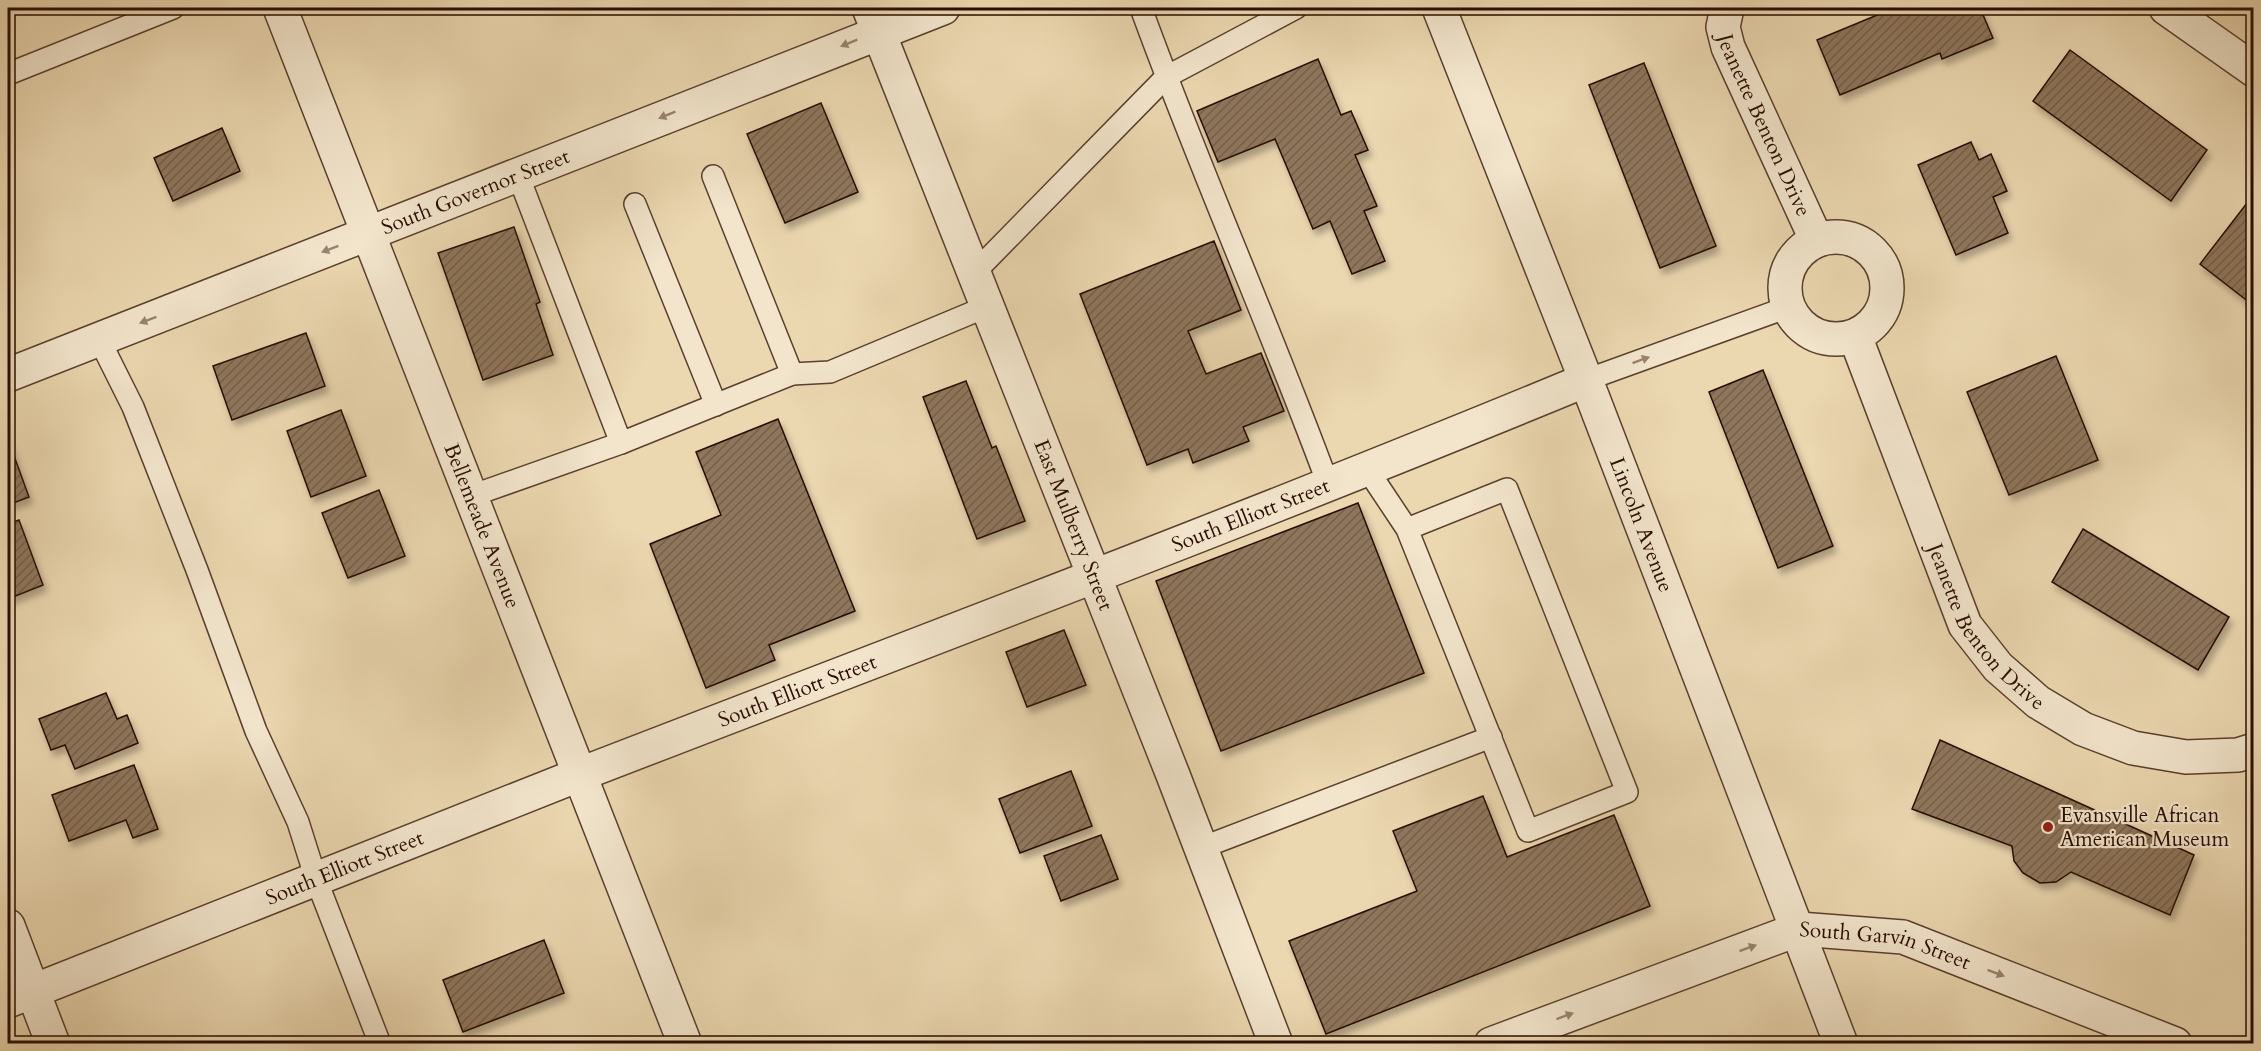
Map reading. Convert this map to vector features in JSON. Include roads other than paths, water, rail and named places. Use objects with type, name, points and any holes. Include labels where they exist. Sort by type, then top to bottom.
[{"type":"street","name":"Bellemeade Avenue","points":[[280,8],[685,1044]]},
{"type":"street","name":"South Governor Street","points":[[8,375],[518,175],[874,20],[943,8]]},
{"type":"street","name":"Lincoln Avenue","points":[[1439,8],[1586,380],[1799,929],[1841,1044]]},
{"type":"street","name":"Jeanette Benton Drive","points":[[1727,8],[1724,27],[1728,47],[1816,239]]},
{"type":"street","points":[[2166,8],[2253,70]]},
{"type":"street","name":"East Mulberry Street","points":[[874,20],[1201,848],[1276,1044]]},
{"type":"street","name":"Jeanette Benton Drive","points":[[1788,307],[1784,287],[1788,268],[1799,250],[1816,239],[1836,236],[1856,240],[1873,251],[1884,268],[1888,288],[1883,308],[1872,325],[1855,336],[1965,625],[1998,667],[2038,702],[2074,724],[2133,748],[2186,756],[2238,755],[2253,750]]},
{"type":"street","points":[[1788,307],[1799,324],[1816,335],[1835,340],[1855,336]]},
{"type":"street","name":"South Elliott Street","points":[[20,996],[580,774],[1094,577],[1586,380]]},
{"type":"street","points":[[8,926],[20,996],[53,1044]]},
{"type":"street","name":"South Garvin Street","points":[[1491,1044],[1799,929],[1903,938],[2175,1044]]},
{"type":"lane","points":[[8,74],[173,8]]},
{"type":"lane","points":[[1141,8],[1166,76],[1296,397],[1328,484]]},
{"type":"lane","points":[[974,273],[1166,76],[1296,8]]},
{"type":"lane","points":[[518,175],[621,442]]},
{"type":"lane","points":[[713,176],[792,375]]},
{"type":"lane","points":[[635,204],[716,405]]},
{"type":"lane","points":[[471,496],[621,442],[792,375],[830,372],[987,306]]},
{"type":"lane","points":[[1586,380],[1788,307]]},
{"type":"lane","points":[[99,339],[133,407],[197,570],[256,731],[298,822],[316,879],[380,1044]]},
{"type":"lane","points":[[1367,469],[1407,529],[1528,831],[1627,792],[1507,489],[1407,529]]},
{"type":"lane","points":[[1201,848],[1491,737]]},
{"type":"place","name":"Evansville African American Museum","points":[[2048,827]]}]
